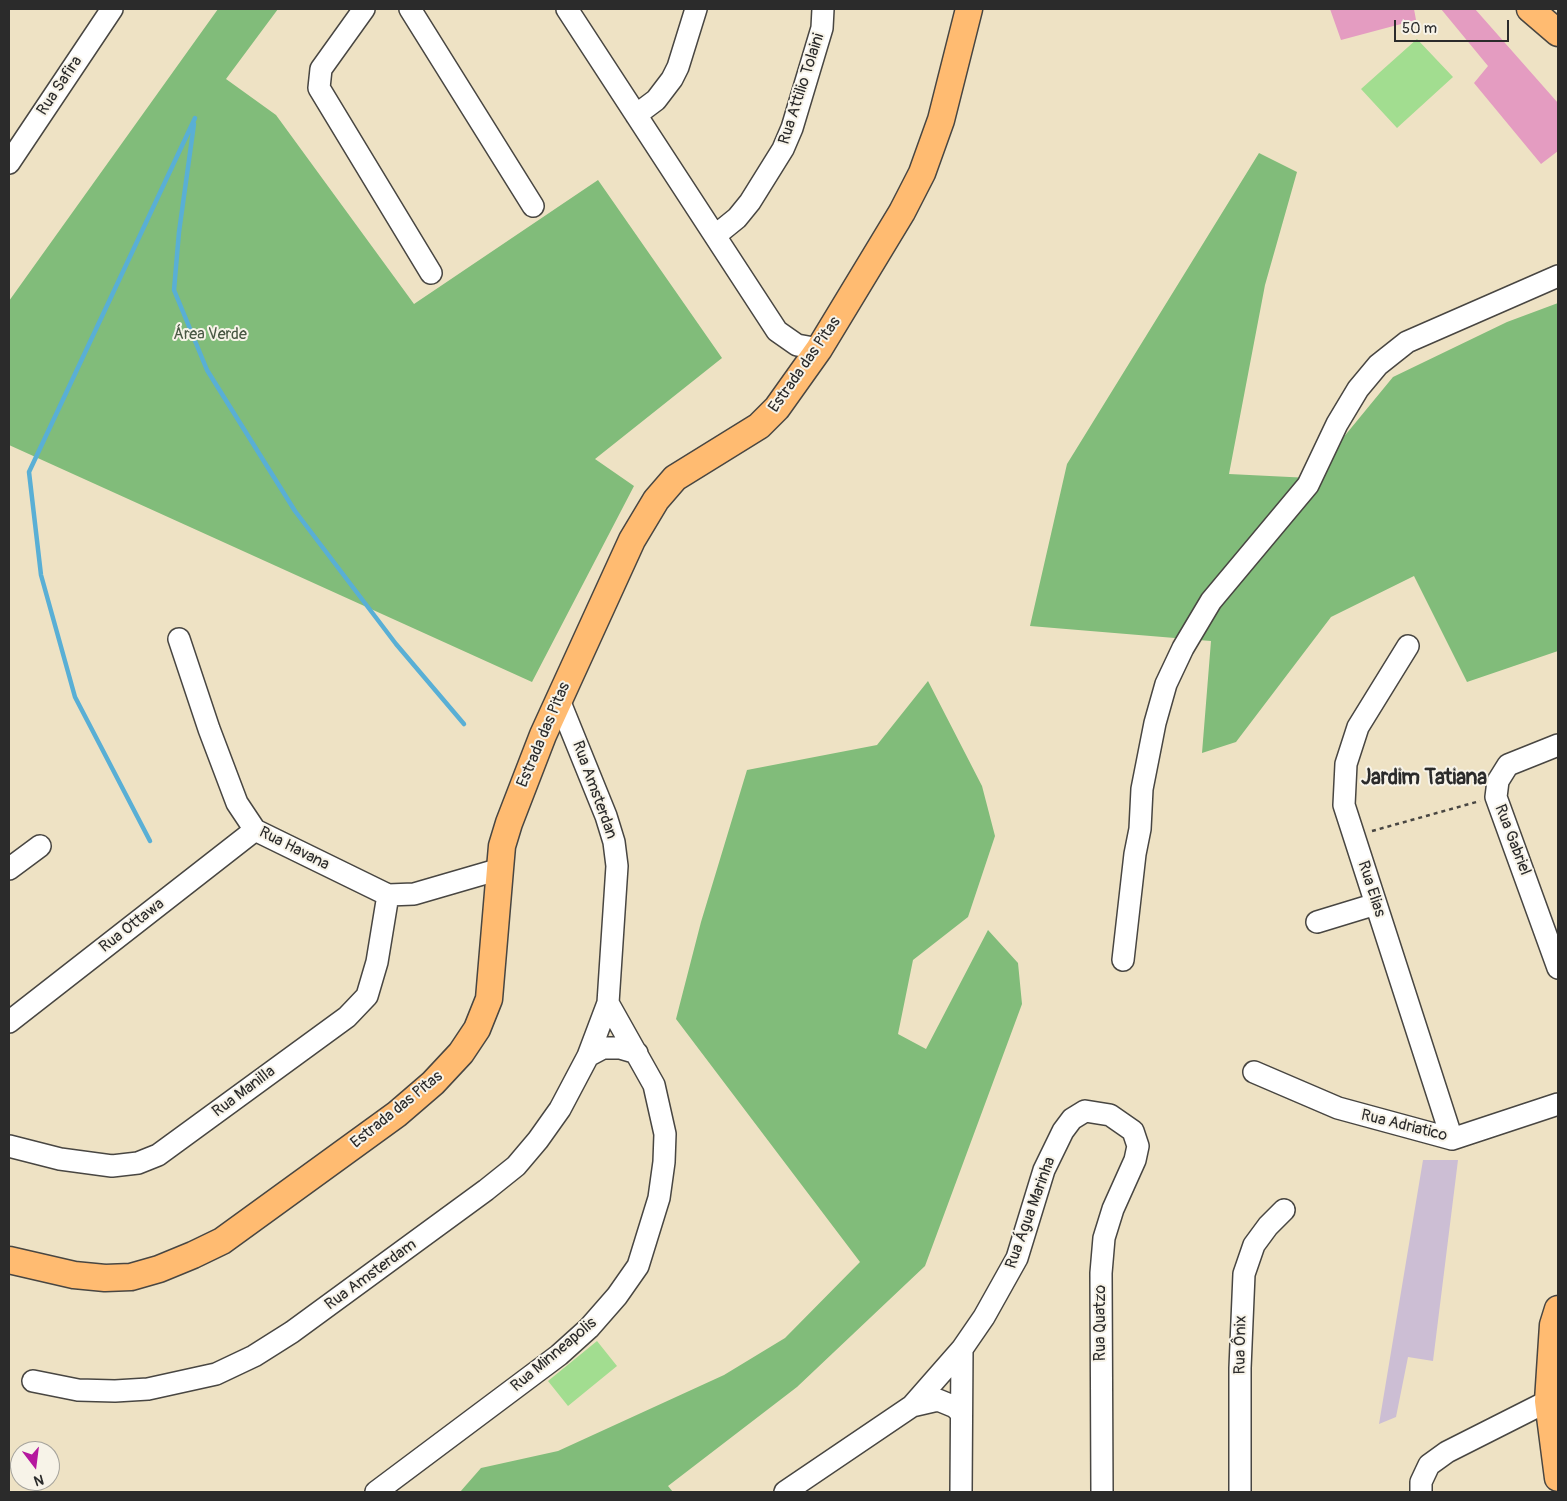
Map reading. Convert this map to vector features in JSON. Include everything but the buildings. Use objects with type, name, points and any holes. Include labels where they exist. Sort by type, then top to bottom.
[{"type":"main road","name":"Estrada das Pitas","points":[[9,1260],[74,1275],[105,1278],[131,1276],[159,1269],[222,1241],[397,1114],[433,1083],[461,1053],[477,1029],[489,999],[502,846],[520,790],[632,540],[656,500],[675,478],[759,426],[778,408],[819,349],[902,212],[922,173],[941,120],[969,9]]},
{"type":"main road","points":[[1530,9],[1558,33]]},
{"type":"main road","points":[[1558,1309],[1552,1325],[1548,1402],[1558,1478]]},
{"type":"street","points":[[364,9],[321,69],[319,88],[431,273]]},
{"type":"street","points":[[410,9],[533,206]]},
{"type":"street","points":[[567,9],[777,331],[797,345],[819,349]]},
{"type":"street","points":[[636,115],[656,100],[672,79],[678,67],[696,9]]},
{"type":"street","name":"Rua Attilio Tolaini","points":[[716,236],[737,218],[750,202],[783,149],[792,128],[822,28],[823,9]]},
{"type":"street","name":"Rua Safira","points":[[9,163],[104,11]]},
{"type":"street","points":[[1122,960],[1135,854],[1140,829],[1142,789],[1155,723],[1166,684],[1183,648],[1211,601],[1308,485],[1337,424],[1358,389],[1378,365],[1407,342],[1558,276]]},
{"type":"street","name":"Rua Havana","points":[[179,639],[209,729],[237,803],[255,830],[388,896]]},
{"type":"street","name":"Rua Elias","points":[[1408,646],[1358,727],[1346,764],[1344,804],[1353,837],[1452,1139]]},
{"type":"street","name":"Rua Amsterdan","points":[[559,700],[614,842],[617,866],[608,1003]]},
{"type":"street","name":"Rua Gabriel","points":[[1558,745],[1508,765],[1498,781],[1496,796],[1558,968]]},
{"type":"street","name":"Rua Ottawa","points":[[9,1022],[255,830]]},
{"type":"street","points":[[9,869],[40,846]]},
{"type":"street","points":[[388,896],[414,894],[500,869]]},
{"type":"street","name":"Rua Manilla","points":[[9,1146],[60,1159],[112,1166],[138,1163],[158,1155],[347,1017],[367,996],[377,962],[388,896]]},
{"type":"street","points":[[1317,922],[1376,904]]},
{"type":"street","name":"Rua Minneapolis","points":[[376,1492],[399,1484],[559,1355],[589,1328],[617,1296],[638,1266],[658,1198],[664,1162],[665,1134],[654,1084],[608,1003]]},
{"type":"street","name":"Rua Amsterdam","points":[[33,1381],[78,1390],[115,1392],[148,1389],[216,1374],[254,1356],[292,1332],[516,1166],[538,1140],[560,1109],[588,1056],[608,1003]]},
{"type":"street","points":[[588,1056],[603,1048],[620,1048],[637,1053]]},
{"type":"street","name":"Rua Adriatico","points":[[1254,1072],[1338,1108],[1452,1139],[1558,1104]]},
{"type":"street","name":"Rua Água Marinha","points":[[786,1492],[912,1406],[962,1349],[984,1317],[1017,1258],[1044,1170],[1063,1131],[1072,1119],[1085,1111],[1110,1115],[1133,1131],[1138,1146],[1135,1160]]},
{"type":"street","name":"Rua Quatzo","points":[[1102,1492],[1101,1273],[1104,1238],[1113,1209],[1135,1160]]},
{"type":"street","name":"Rua Ônix","points":[[1240,1492],[1240,1368],[1244,1274],[1254,1245],[1268,1226],[1284,1210]]},
{"type":"street","points":[[961,1492],[962,1349]]},
{"type":"street","points":[[912,1406],[938,1400],[955,1407],[961,1413]]},
{"type":"street","points":[[1421,1492],[1421,1482],[1429,1465],[1447,1452],[1548,1402]]},
{"type":"path","points":[[1353,837],[1496,796]]},
{"type":"shaded area","points":[[1423,1160],[1458,1160],[1433,1361],[1408,1357],[1396,1417],[1379,1424]]},
{"type":"green space","name":"Área Verde","points":[[218,9],[278,9],[226,79],[276,115],[414,304],[598,180],[722,358],[595,459],[634,486],[532,682],[9,445],[9,301]]},
{"type":"green space","points":[[1417,39],[1453,77],[1397,128],[1361,89]]},
{"type":"green space","points":[[1259,153],[1297,172],[1265,285],[1229,474],[1310,478],[1393,377],[1507,322],[1558,303],[1558,651],[1467,682],[1414,576],[1331,617],[1236,742],[1202,753],[1211,641],[1030,626],[1067,464]]},
{"type":"green space","points":[[928,681],[982,786],[995,836],[968,917],[913,960],[898,1034],[926,1049],[988,930],[1018,963],[1022,1004],[925,1266],[797,1387],[668,1486],[673,1492],[460,1492],[481,1468],[558,1451],[724,1375],[785,1338],[860,1262],[676,1019],[701,922],[747,770],[877,745]]},
{"type":"green space","points":[[597,1341],[617,1366],[568,1406],[548,1381]]},
{"type":"waterway","points":[[150,841],[75,697],[41,575],[29,472],[195,118]]},
{"type":"waterway","points":[[194,124],[179,232],[174,290],[207,370],[295,511],[396,644],[464,724]]},
{"type":"district","name":"Jardim Tatiana","points":[[1424,779]]}]
